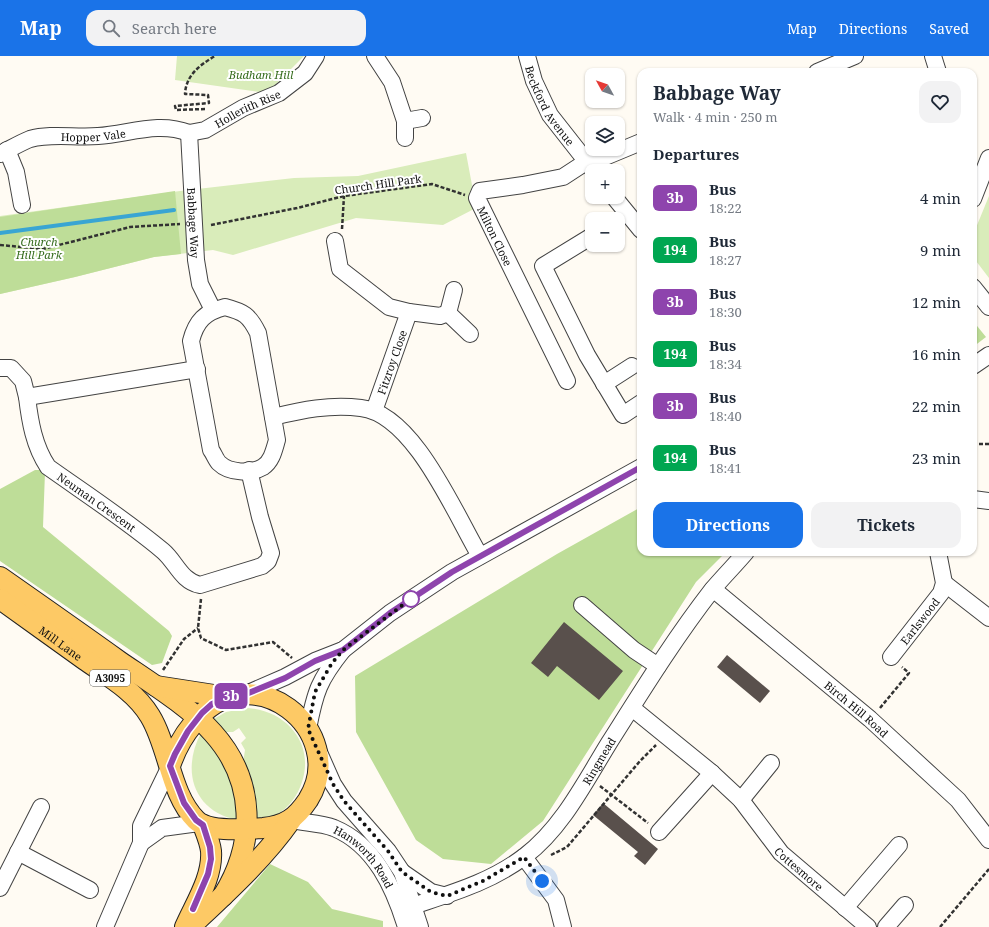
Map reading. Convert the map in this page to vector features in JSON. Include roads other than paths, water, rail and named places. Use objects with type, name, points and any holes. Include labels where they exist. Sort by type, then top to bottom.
[{"type":"main road","name":"Mill Lane","points":[[0,577],[159,678],[197,719]]},
{"type":"main road","name":"Mill Lane","points":[[0,599],[115,681],[136,699],[151,717],[184,803],[201,824]]},
{"type":"main road","name":"Mill Lane","points":[[159,678],[236,696],[267,698],[281,703],[294,713],[308,729],[316,747]]},
{"type":"main road","points":[[170,766],[179,745],[197,719],[212,704],[236,696]]},
{"type":"main road","name":"A3095","points":[[197,719],[218,739],[235,767],[245,800],[247,829],[239,866],[223,896]]},
{"type":"main road","points":[[201,824],[229,829],[247,829],[270,827],[291,820],[307,802],[313,788],[317,772],[316,747]]},
{"type":"main road","name":"A3095","points":[[190,927],[223,896],[278,838],[291,820]]},
{"type":"main road","points":[[185,927],[210,866],[210,847],[201,824]]},
{"type":"street","name":"Hollerith Rise","points":[[189,133],[205,130],[243,108],[279,93],[305,73],[316,56]]},
{"type":"street","points":[[375,56],[392,82],[404,121],[406,138]]},
{"type":"street","name":"Beckford Avenue","points":[[527,56],[534,81],[550,115],[588,164]]},
{"type":"street","points":[[826,68],[855,56]]},
{"type":"street","points":[[933,56],[937,68]]},
{"type":"street","points":[[404,121],[422,118]]},
{"type":"street","name":"Hopper Vale","points":[[4,152],[31,139],[39,138],[98,136],[155,127],[177,128],[189,133]]},
{"type":"street","name":"Babbage Way","points":[[189,133],[196,260],[200,284],[213,310]]},
{"type":"street","points":[[591,164],[637,144]]},
{"type":"street","points":[[4,152],[16,172],[22,205]]},
{"type":"street","points":[[977,189],[989,158]]},
{"type":"street","name":"Milton Close","points":[[566,381],[477,198],[480,191],[522,186],[563,177],[585,167]]},
{"type":"street","points":[[625,218],[637,227]]},
{"type":"street","points":[[338,238],[340,270],[389,307],[409,312],[440,316],[448,313]]},
{"type":"street","points":[[585,240],[543,266],[587,356],[623,415],[637,406]]},
{"type":"street","points":[[448,313],[454,290]]},
{"type":"street","points":[[977,292],[989,307]]},
{"type":"street","points":[[225,307],[240,311],[251,319],[258,333],[277,440],[272,456],[263,467],[234,472],[220,464],[211,450],[197,369],[191,341],[194,329],[202,318],[213,310],[225,307]]},
{"type":"street","name":"Fitzroy Close","points":[[374,411],[409,312]]},
{"type":"street","points":[[448,313],[470,334]]},
{"type":"street","points":[[977,363],[989,355]]},
{"type":"street","points":[[604,384],[632,366]]},
{"type":"street","name":"Neuman Crescent","points":[[0,368],[11,368],[23,380],[27,397],[30,426],[41,457],[48,467],[139,531],[165,553],[186,580],[200,586],[262,566],[268,561],[271,553],[260,517],[249,470]]},
{"type":"street","points":[[27,397],[197,369]]},
{"type":"street","points":[[273,417],[324,406],[361,408],[374,411],[405,432],[424,457],[480,556]]},
{"type":"street","points":[[308,729],[315,692],[326,672],[343,650],[396,609],[452,572],[637,469]]},
{"type":"street","points":[[977,500],[989,501]]},
{"type":"street","name":"Ringmead","points":[[407,908],[447,896],[483,881],[524,857],[534,849],[558,821],[658,666],[713,589],[742,556]]},
{"type":"street","points":[[939,556],[944,583],[989,618]]},
{"type":"street","name":"Earlswood","points":[[891,657],[940,593],[944,583]]},
{"type":"street","name":"Birch Hill Road","points":[[713,589],[870,719],[958,800],[989,840]]},
{"type":"street","points":[[582,605],[634,650],[658,666]]},
{"type":"street","points":[[236,696],[285,678],[315,661],[343,650]]},
{"type":"street","name":"Cottesmore","points":[[632,708],[712,773],[741,800],[780,853],[868,927]]},
{"type":"street","name":"Hanworth Road","points":[[316,747],[333,784],[344,801],[388,851],[402,872],[407,908],[406,927]]},
{"type":"street","points":[[741,800],[771,763]]},
{"type":"street","points":[[105,927],[141,843],[141,826],[170,766]]},
{"type":"street","points":[[659,832],[712,773]]},
{"type":"street","points":[[0,888],[41,807]]},
{"type":"street","name":"Hanworth Road","points":[[291,820],[333,828],[349,837],[362,847],[372,857],[420,927]]},
{"type":"street","points":[[141,843],[162,828],[201,824]]},
{"type":"street","points":[[845,908],[899,845]]},
{"type":"street","points":[[18,852],[90,890]]},
{"type":"street","points":[[524,857],[556,900],[563,927]]},
{"type":"street","points":[[402,872],[431,892],[447,896]]},
{"type":"street","points":[[886,927],[906,905]]},
{"type":"waterway","points":[[0,233],[174,210]]},
{"type":"park label","name":"Budham Hill","points":[[261,74]]},
{"type":"park label","name":"Church Hill Park","points":[[39,247]]}]
